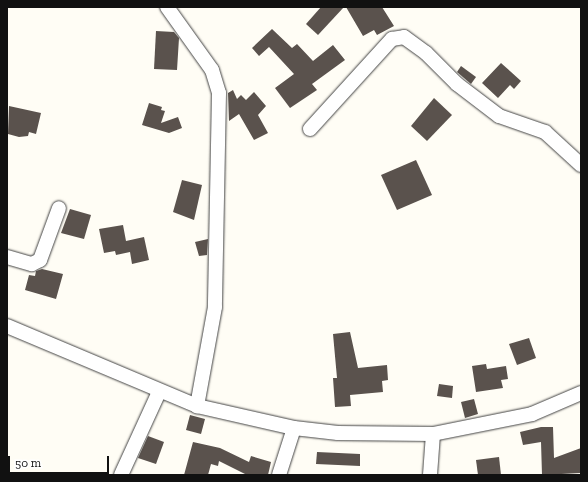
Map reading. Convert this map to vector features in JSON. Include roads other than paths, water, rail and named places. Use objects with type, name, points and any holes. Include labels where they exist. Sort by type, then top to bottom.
[{"type":"street","points":[[167,7],[212,70],[219,93],[215,307],[197,406]]},
{"type":"street","points":[[310,129],[392,39],[404,37],[426,53],[456,84],[499,116],[545,132],[581,165]]},
{"type":"street","points":[[7,257],[32,264],[40,260],[59,208]]},
{"type":"street","points":[[7,326],[159,392],[197,406],[294,428],[345,433],[433,434],[532,414],[581,394]]},
{"type":"street","points":[[121,475],[159,392]]},
{"type":"street","points":[[279,475],[294,428]]},
{"type":"street","points":[[430,475],[433,434]]}]
